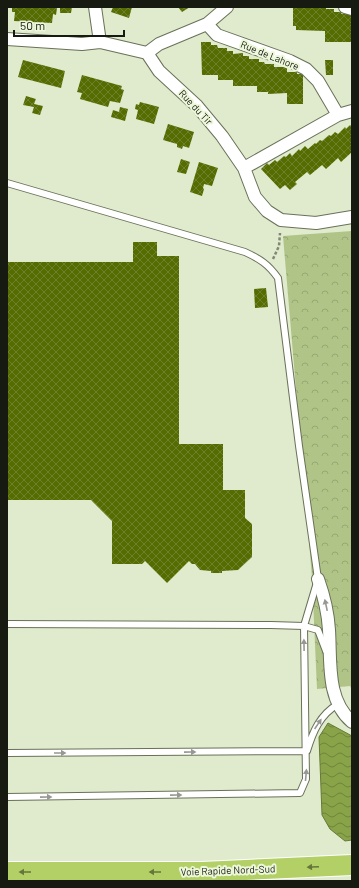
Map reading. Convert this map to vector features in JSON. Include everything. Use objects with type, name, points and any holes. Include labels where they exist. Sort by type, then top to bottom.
[{"type":"highway","name":"Voie Rapide Nord-Sud","points":[[7,872],[202,872],[352,865]]},
{"type":"street","points":[[95,7],[100,42]]},
{"type":"street","points":[[7,39],[82,44],[100,42],[147,54],[159,44],[207,24],[228,7]]},
{"type":"street","points":[[346,7],[352,9]]},
{"type":"street","name":"Rue de Lahore","points":[[207,24],[218,35],[290,61],[306,70],[318,81],[338,115]]},
{"type":"street","name":"Rue du Tir","points":[[147,54],[158,71],[197,106],[222,136],[244,168],[256,197],[267,211],[281,220]]},
{"type":"street","points":[[244,168],[338,115],[352,111]]},
{"type":"street","points":[[281,220],[316,223],[352,217]]},
{"type":"street","points":[[318,579],[324,595],[327,610],[329,659],[334,693],[338,704],[352,722]]},
{"type":"lane","points":[[7,183],[245,252],[260,259],[270,266],[278,278],[299,446],[318,579],[304,626],[307,751],[306,779],[300,793],[7,797]]},
{"type":"lane","points":[[7,624],[304,626],[318,630],[329,659]]},
{"type":"lane","points":[[307,751],[312,732],[330,709],[338,704]]},
{"type":"lane","points":[[7,753],[307,751]]},
{"type":"path","points":[[270,266],[279,246],[281,220]]},
{"type":"green space","points":[[352,231],[352,690],[350,686],[317,689],[312,577],[283,236]]},
{"type":"water","points":[[328,723],[352,736],[352,840],[345,841],[330,829],[322,815],[319,737]]},
{"type":"building","points":[[12,7],[57,8],[56,15],[53,14],[52,23],[14,21],[15,12],[12,12]]},
{"type":"building","points":[[60,7],[72,7],[71,13],[60,13]]},
{"type":"building","points":[[113,7],[132,7],[129,18],[111,12]]},
{"type":"building","points":[[178,7],[190,7],[182,12]]},
{"type":"building","points":[[293,7],[326,7],[326,9],[334,9],[334,12],[342,12],[341,14],[351,14],[352,42],[325,42],[325,31],[296,30],[296,26],[293,26]]},
{"type":"building","points":[[201,42],[211,42],[211,45],[217,45],[218,48],[227,48],[227,51],[233,51],[233,54],[243,53],[243,56],[249,56],[249,59],[259,59],[259,62],[264,62],[265,64],[274,64],[274,67],[287,67],[287,72],[297,72],[297,74],[303,74],[303,104],[287,104],[287,93],[268,94],[268,92],[257,92],[257,86],[233,86],[233,80],[218,80],[218,75],[202,75]]},
{"type":"building","points":[[23,60],[65,71],[61,88],[18,77]]},
{"type":"building","points":[[325,60],[333,60],[333,75],[326,75]]},
{"type":"building","points":[[82,75],[122,86],[121,89],[124,90],[120,103],[110,101],[108,107],[80,99],[82,93],[77,92]]},
{"type":"building","points":[[26,96],[36,99],[34,104],[43,106],[40,115],[32,113],[34,107],[23,105]]},
{"type":"building","points":[[140,102],[159,107],[154,124],[136,119],[138,110],[135,109],[136,104],[139,105]]},
{"type":"building","points":[[120,107],[128,109],[125,121],[111,117],[113,110],[119,112]]},
{"type":"building","points":[[168,124],[194,132],[189,148],[183,146],[182,149],[177,147],[177,144],[163,140]]},
{"type":"building","points":[[350,125],[352,127],[352,152],[341,162],[338,158],[326,169],[322,165],[310,175],[307,172],[295,182],[297,184],[290,190],[285,185],[280,189],[261,169],[267,163],[269,165],[275,160],[277,162],[290,153],[292,156],[299,149],[300,151],[305,146],[308,149],[315,143],[316,144],[320,140],[322,141],[335,132],[338,134],[345,127],[346,129]]},
{"type":"building","points":[[181,159],[190,162],[186,174],[177,172]]},
{"type":"building","points":[[199,162],[218,168],[212,186],[204,184],[202,196],[190,192]]},
{"type":"building","points":[[133,242],[157,242],[157,256],[179,256],[179,444],[223,444],[223,490],[245,490],[245,518],[252,524],[252,557],[238,570],[222,571],[222,573],[211,573],[211,571],[200,570],[195,564],[192,564],[189,561],[167,583],[145,561],[142,564],[112,564],[112,521],[91,500],[7,500],[7,262],[133,262]]},
{"type":"building","points":[[266,288],[268,307],[255,308],[254,289]]}]
